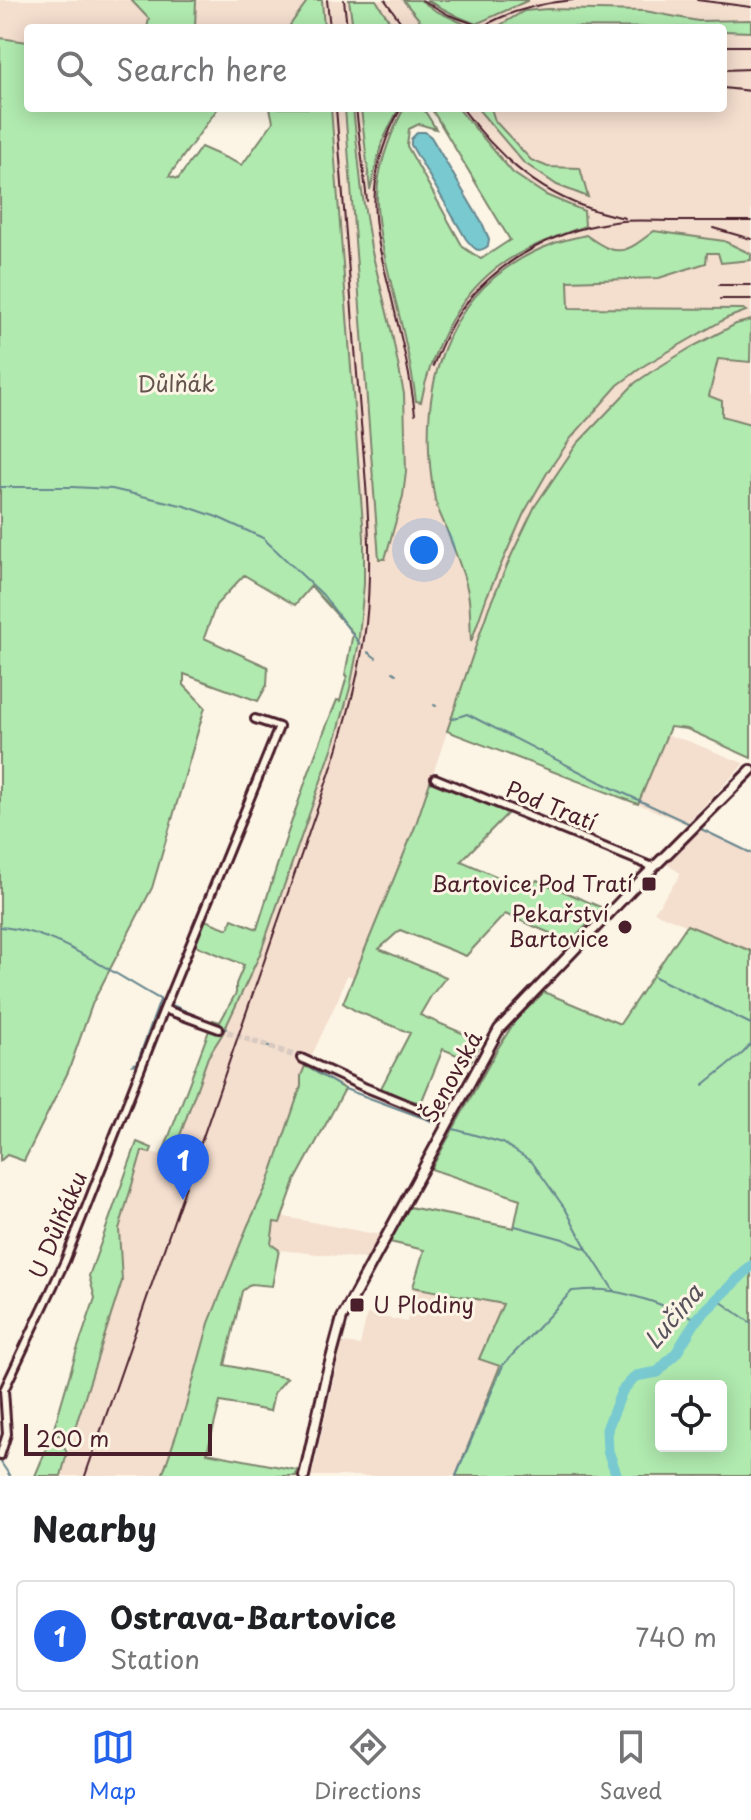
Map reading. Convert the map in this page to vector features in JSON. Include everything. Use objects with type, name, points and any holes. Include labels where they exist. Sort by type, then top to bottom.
[{"type":"street","name":"U Důlňáku","points":[[0,1456],[7,1434],[4,1390],[65,1261],[279,727],[255,719]]},
{"type":"street","name":"Šenovská","points":[[304,1476],[342,1318],[499,1029],[653,867],[751,770]]},
{"type":"street","name":"Pod Tratí","points":[[435,778],[653,867]]},
{"type":"street","points":[[164,1009],[219,1029]]},
{"type":"street","points":[[301,1058],[448,1121]]},
{"type":"shaded area","points":[[0,0],[131,0],[149,19],[148,24],[24,24],[24,41],[0,38]]},
{"type":"shaded area","points":[[196,0],[308,0],[291,24],[195,24]]},
{"type":"shaded area","points":[[322,0],[349,0],[352,24],[324,24]]},
{"type":"shaded area","points":[[376,0],[751,0],[751,254],[724,241],[654,231],[631,249],[618,252],[586,235],[541,248],[489,281],[436,503],[468,592],[471,639],[494,578],[524,513],[571,438],[618,385],[645,365],[727,318],[746,311],[569,308],[568,281],[659,278],[707,253],[718,253],[721,263],[751,260],[751,320],[690,348],[651,372],[535,506],[489,607],[415,827],[355,978],[347,975],[312,1055],[308,1057],[280,1151],[209,1323],[162,1476],[61,1476],[122,1281],[119,1229],[142,1150],[172,1157],[208,1057],[223,1033],[260,954],[337,735],[355,665],[363,605],[364,537],[331,112],[345,112],[379,559],[385,559],[403,496],[406,472],[404,394],[371,248],[354,112],[362,112],[371,187],[382,142],[397,112],[402,112],[382,160],[377,196],[380,232],[411,363],[416,401],[421,402],[440,340],[461,303],[508,260],[548,239],[585,226],[584,211],[546,195],[513,173],[461,112],[727,112],[727,24],[391,24]]},
{"type":"shaded area","points":[[751,355],[750,424],[721,416],[709,396],[718,358],[750,362]]},
{"type":"shaded area","points":[[666,735],[743,763],[686,824],[638,804]]},
{"type":"shaded area","points":[[702,828],[751,852],[751,952],[654,912],[679,877],[680,873],[667,864]]},
{"type":"shaded area","points":[[283,1215],[380,1235],[366,1259],[279,1250],[271,1244],[274,1221],[280,1222]]},
{"type":"shaded area","points":[[413,1287],[503,1304],[479,1359],[501,1365],[456,1476],[312,1476],[342,1343],[360,1345],[367,1314],[407,1322]]},
{"type":"green space","points":[[131,0],[196,0],[195,24],[148,24],[149,19]]},
{"type":"green space","points":[[308,0],[322,0],[324,24],[291,24]]},
{"type":"green space","points":[[349,0],[376,0],[391,24],[352,24]]},
{"type":"green space","points":[[403,0],[420,0],[464,24],[423,24]]},
{"type":"green space","points":[[426,0],[529,0],[476,24]]},
{"type":"green space","points":[[524,11],[645,11],[698,21],[751,20],[751,32],[727,31],[727,24],[502,24]]},
{"type":"green space","name":"Důlňák","points":[[0,38],[24,41],[24,112],[215,112],[169,176],[178,179],[201,147],[242,165],[273,122],[271,112],[331,112],[364,537],[364,584],[358,647],[337,735],[260,954],[223,1033],[208,1057],[172,1158],[162,1155],[213,1020],[220,1022],[236,993],[236,984],[244,965],[195,945],[205,920],[228,929],[232,919],[257,929],[304,785],[337,700],[340,701],[347,676],[353,633],[311,586],[295,605],[244,575],[216,605],[204,638],[268,667],[267,685],[258,701],[184,674],[184,685],[205,707],[152,888],[93,1002],[68,1072],[24,1161],[7,1155],[0,1161]]},
{"type":"green space","points":[[345,112],[353,112],[371,248],[404,394],[406,472],[403,496],[385,559],[379,559]]},
{"type":"green space","points":[[361,112],[397,112],[382,142],[370,190]]},
{"type":"green space","points":[[402,112],[425,112],[436,129],[419,124],[409,129],[407,146],[463,247],[481,259],[510,240],[433,112],[461,112],[513,173],[546,195],[584,211],[585,226],[516,255],[480,282],[446,329],[431,365],[421,402],[416,401],[377,207],[382,162]]},
{"type":"green space","points":[[480,112],[492,112],[495,121],[531,160],[548,167],[580,168],[588,197],[557,185],[523,162]]},
{"type":"green space","points":[[654,231],[724,241],[751,254],[751,260],[721,263],[718,253],[707,253],[706,263],[659,278],[568,281],[569,308],[746,311],[727,318],[645,365],[618,385],[571,438],[524,513],[487,596],[471,642],[466,585],[436,503],[430,461],[429,422],[434,384],[444,349],[460,316],[483,288],[513,264],[550,245],[572,238],[586,235],[606,247],[621,250],[635,245]]},
{"type":"green space","points":[[751,320],[750,362],[718,359],[709,396],[722,401],[722,416],[750,424],[751,418],[751,758],[687,729],[670,727],[638,804],[447,731],[489,607],[512,554],[535,506],[577,444],[635,383],[690,348],[736,324]]},
{"type":"green space","points":[[430,782],[508,813],[461,861],[528,890],[537,880],[603,908],[571,942],[505,914],[466,956],[400,930],[379,949],[446,977],[420,1015],[481,1041],[471,1061],[443,1049],[421,1103],[381,1088],[410,1033],[343,1003],[415,827]]},
{"type":"green space","points":[[687,925],[751,951],[751,1476],[456,1476],[500,1366],[479,1359],[503,1304],[413,1287],[424,1250],[390,1242],[409,1207],[514,1228],[520,1199],[431,1169],[515,1021],[544,992],[620,1024]]},
{"type":"green space","points":[[305,1066],[345,1089],[295,1181],[280,1223],[274,1222],[271,1244],[279,1250],[272,1286],[251,1284],[242,1291],[225,1365],[287,1378],[274,1393],[270,1411],[220,1402],[207,1453],[297,1470],[296,1476],[162,1476],[209,1323],[268,1183]]},
{"type":"green space","points":[[137,1142],[152,1148],[150,1153],[142,1151],[119,1229],[122,1281],[74,1431],[68,1435],[52,1435],[95,1298],[89,1276]]},
{"type":"green space","points":[[50,1440],[64,1446],[67,1453],[61,1476],[35,1476]]},
{"type":"water","points":[[418,132],[425,132],[431,137],[483,225],[489,239],[485,248],[476,249],[466,239],[411,145],[411,139]]},
{"type":"waterway","points":[[0,487],[112,489],[217,517],[263,538],[323,595],[360,644]]},
{"type":"waterway","points":[[368,652],[376,658]]},
{"type":"waterway","points":[[452,719],[467,714],[688,823]]},
{"type":"waterway","points":[[699,828],[751,853]]},
{"type":"waterway","points":[[0,927],[22,930],[64,945],[163,1001]]},
{"type":"waterway","points":[[655,977],[751,1024]]},
{"type":"waterway","points":[[132,1065],[137,1063],[160,1000]]},
{"type":"waterway","points":[[170,1004],[226,1029]]},
{"type":"waterway","points":[[264,1044],[275,1049]]},
{"type":"waterway","points":[[703,1085],[751,1044]]},
{"type":"waterway","points":[[300,1062],[339,1086]]},
{"type":"waterway","points":[[345,1089],[445,1126]]},
{"type":"waterway","points":[[450,1128],[503,1143],[532,1162],[566,1210],[614,1291]]},
{"type":"waterway","points":[[515,1226],[563,1239],[586,1249]]},
{"type":"waterway","name":"Lučina","points":[[617,1476],[608,1451],[607,1429],[622,1391],[636,1376],[658,1372],[677,1352],[697,1319],[751,1266]]},
{"type":"waterway","points":[[456,1476],[503,1365],[572,1291],[600,1290],[628,1295],[697,1319]]},
{"type":"waterway","points":[[717,1299],[751,1323]]},
{"type":"waterway","points":[[0,1461],[10,1476]]},
{"type":"tunnel","points":[[219,1029],[301,1058]]},
{"type":"railway","points":[[327,0],[330,24]]},
{"type":"railway","points":[[344,0],[347,24]]},
{"type":"railway","points":[[385,0],[402,24]]},
{"type":"railway","points":[[422,0],[474,24]]},
{"type":"railway","points":[[488,24],[525,9],[573,0]]},
{"type":"railway","points":[[697,0],[751,7]]},
{"type":"railway","points":[[727,46],[751,46]]},
{"type":"railway","points":[[727,70],[751,69]]},
{"type":"railway","points":[[727,88],[751,91]]},
{"type":"railway","points":[[85,1476],[330,772],[360,662],[368,596],[368,512],[336,112]]},
{"type":"railway","points":[[356,112],[367,201]]},
{"type":"railway","points":[[399,112],[380,158],[375,215],[415,414]]},
{"type":"railway","points":[[465,112],[496,148],[533,180],[575,203],[625,218]]},
{"type":"railway","points":[[433,366],[454,320],[479,289],[514,260],[555,238],[599,224],[622,221],[751,221]]},
{"type":"railway","points":[[713,228],[751,239]]},
{"type":"railway","points":[[719,285],[751,285]]},
{"type":"railway","points":[[720,299],[751,299]]},
{"type":"place","name":"Bartovice,Pod Tratí","points":[[649,884]]},
{"type":"place","name":"Pekařství Bartovice","points":[[625,927]]},
{"type":"place","name":"Ostrava-Bartovice","points":[[183,1200]]},
{"type":"place","name":"U Plodiny","points":[[357,1305]]}]
